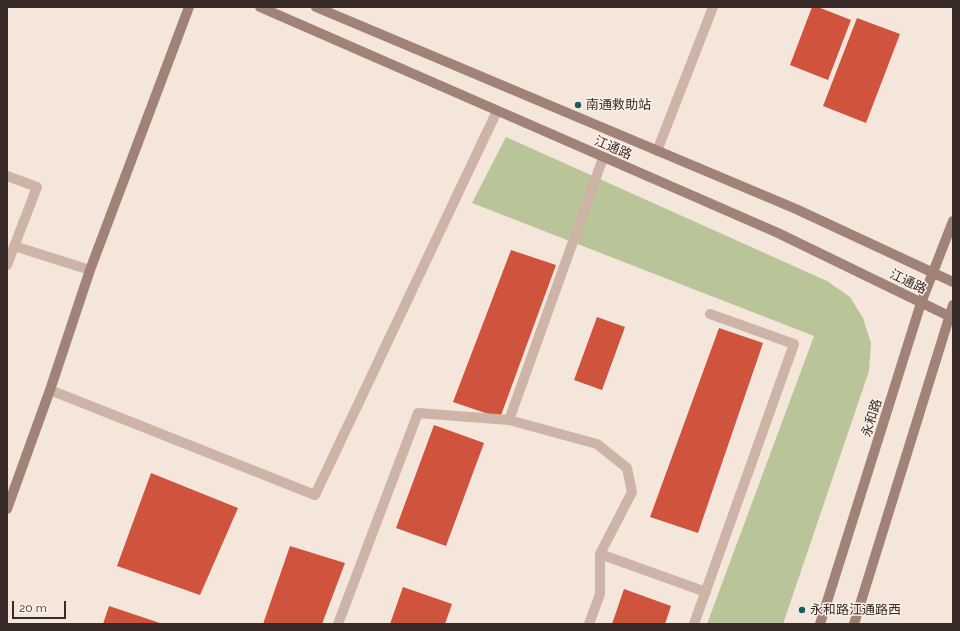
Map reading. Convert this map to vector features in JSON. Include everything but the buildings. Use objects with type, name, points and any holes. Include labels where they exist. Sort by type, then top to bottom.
[{"type":"main road","points":[[7,509],[50,390],[90,270],[189,7]]},
{"type":"main road","name":"江通路","points":[[260,7],[603,158],[778,233],[951,317]]},
{"type":"main road","name":"江通路","points":[[316,7],[796,209],[953,282]]},
{"type":"main road","name":"永和路","points":[[820,624],[921,303],[953,221]]},
{"type":"main road","points":[[854,624],[951,317],[953,305]]},
{"type":"street","points":[[657,151],[713,7]]},
{"type":"street","points":[[50,390],[315,495],[497,111]]},
{"type":"street","points":[[509,420],[603,158]]},
{"type":"street","points":[[7,176],[37,187],[7,265]]},
{"type":"street","points":[[14,246],[90,270]]},
{"type":"street","points":[[694,624],[794,344],[710,314]]},
{"type":"street","points":[[338,624],[418,413],[509,420],[597,444],[627,468],[632,492],[600,554],[600,594],[589,624]]},
{"type":"street","points":[[600,554],[706,592]]},
{"type":"green space","points":[[506,137],[827,281],[850,297],[863,318],[871,343],[869,371],[783,624],[707,624],[814,336],[472,203]]},
{"type":"place","name":"南通救助站","points":[[578,105]]},
{"type":"place","name":"永和路江通路西","points":[[802,610]]}]
